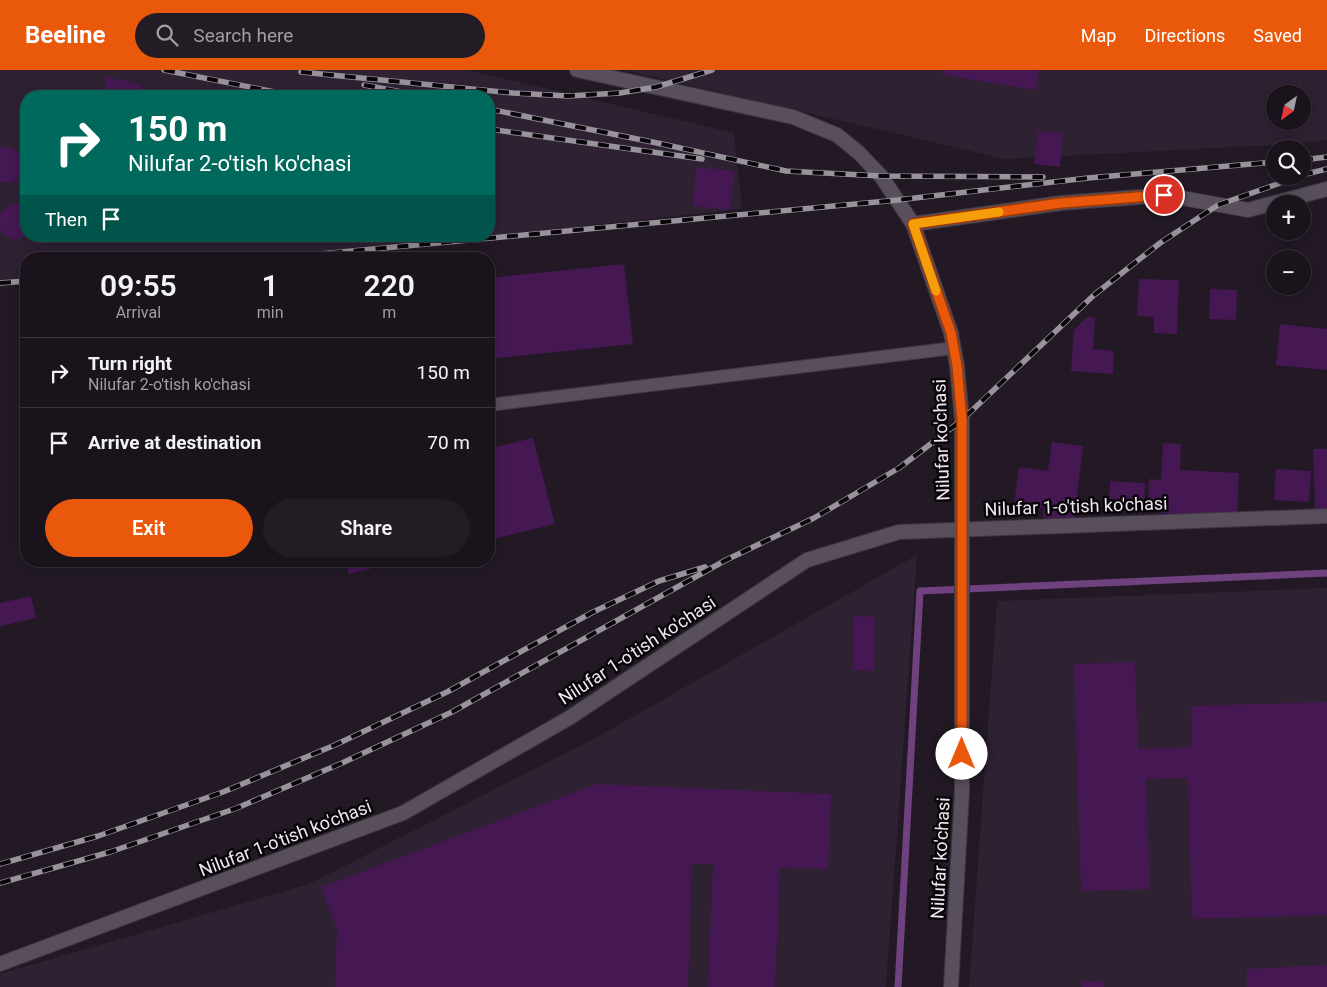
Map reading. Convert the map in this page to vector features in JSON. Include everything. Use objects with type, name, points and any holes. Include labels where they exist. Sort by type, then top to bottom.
[{"type":"street","name":"Nilufar ko'chasi","points":[[577,70],[793,117],[836,136],[858,152],[881,176],[913,224],[951,333],[962,420],[962,791],[951,987]]},
{"type":"street","points":[[913,224],[1061,203],[1164,195],[1248,210],[1324,192]]},
{"type":"street","name":"Nilufar 1-o'tish ko'chasi","points":[[0,964],[403,813],[569,718],[807,560],[899,532],[1327,516]]},
{"type":"lane","points":[[495,404],[954,348]]},
{"type":"shaded area","points":[[0,70],[468,70],[734,133],[742,209],[495,235],[495,90],[20,90],[20,242],[426,242],[333,252],[20,252],[20,285],[0,287]]},
{"type":"shaded area","points":[[624,70],[1327,70],[1327,140],[1311,142],[1311,140],[1266,140],[1266,145],[1005,159]]},
{"type":"shaded area","points":[[917,555],[886,987],[0,987],[0,974],[309,884],[597,737]]},
{"type":"shaded area","points":[[1327,588],[1327,987],[969,987],[997,601]]},
{"type":"building","points":[[943,70],[1039,70],[1036,90],[942,75]]},
{"type":"building","points":[[107,77],[142,85],[141,90],[104,90]]},
{"type":"building","points":[[1038,131],[1063,134],[1060,167],[1034,164]]},
{"type":"building","points":[[0,148],[14,149],[20,155],[20,175],[15,181],[9,183],[0,182]]},
{"type":"building","points":[[696,167],[734,171],[730,210],[693,206]]},
{"type":"building","points":[[20,204],[19,239],[13,239],[0,229],[0,214],[7,206]]},
{"type":"building","points":[[624,264],[633,344],[495,358],[495,277]]},
{"type":"building","points":[[1139,279],[1179,280],[1177,334],[1154,333],[1154,317],[1137,316]]},
{"type":"building","points":[[1210,289],[1237,290],[1236,320],[1209,319]]},
{"type":"building","points":[[1087,317],[1095,318],[1093,349],[1114,351],[1113,374],[1071,371],[1074,330]]},
{"type":"building","points":[[1280,324],[1327,329],[1327,370],[1276,365]]},
{"type":"building","points":[[533,438],[555,524],[495,539],[495,444],[496,447]]},
{"type":"building","points":[[1052,442],[1083,446],[1074,522],[1043,517],[1044,508],[1014,505],[1019,467],[1048,471]]},
{"type":"building","points":[[1163,443],[1181,444],[1180,470],[1239,473],[1237,517],[1159,513],[1160,501],[1148,500],[1149,479],[1161,480]]},
{"type":"building","points":[[1313,449],[1327,449],[1327,508],[1315,508]]},
{"type":"building","points":[[1276,469],[1311,471],[1309,502],[1274,500]]},
{"type":"building","points":[[1110,481],[1145,483],[1144,513],[1109,511]]},
{"type":"building","points":[[347,567],[378,567],[349,574]]},
{"type":"building","points":[[31,596],[36,618],[0,626],[0,603]]},
{"type":"building","points":[[854,616],[875,617],[874,671],[853,670]]},
{"type":"building","points":[[1135,662],[1138,749],[1192,747],[1191,706],[1327,702],[1327,915],[1192,919],[1188,778],[1146,779],[1150,889],[1081,891],[1074,664]]},
{"type":"building","points":[[597,784],[831,794],[828,869],[780,868],[775,987],[708,987],[713,864],[692,864],[688,987],[335,987],[337,930],[321,887]]},
{"type":"building","points":[[1327,965],[1327,987],[1247,987],[1247,969]]},
{"type":"building","points":[[1103,981],[1104,987],[1082,987],[1082,982]]},
{"type":"waterway","points":[[898,987],[920,591],[1327,573]]},
{"type":"railway","points":[[164,70],[265,90]]},
{"type":"railway","points":[[495,91],[568,96],[620,93],[656,87],[712,70]]},
{"type":"railway","points":[[301,72],[483,90]]},
{"type":"railway","points":[[364,85],[391,90]]},
{"type":"railway","points":[[495,110],[786,171],[881,176],[1043,177]]},
{"type":"railway","points":[[495,130],[702,159]]},
{"type":"railway","points":[[1311,159],[1327,157]]},
{"type":"railway","points":[[495,238],[898,200],[1088,178],[1266,163]]},
{"type":"railway","points":[[1311,173],[1327,169]]},
{"type":"railway","points":[[0,883],[110,852],[237,808],[342,763],[452,712],[726,560],[814,518],[899,468],[962,420],[1094,295],[1160,243],[1218,205],[1275,185]]},
{"type":"railway","points":[[341,252],[448,242]]},
{"type":"railway","points":[[0,283],[20,281]]},
{"type":"railway","points":[[0,864],[98,836],[223,792],[335,745],[447,692],[593,612],[659,581],[705,567]]},
{"type":"slow traffic","points":[[936,291],[913,224],[999,212]]},
{"type":"route","points":[[962,754],[962,420],[957,366],[951,333],[913,224],[1061,203],[1164,195]]}]
